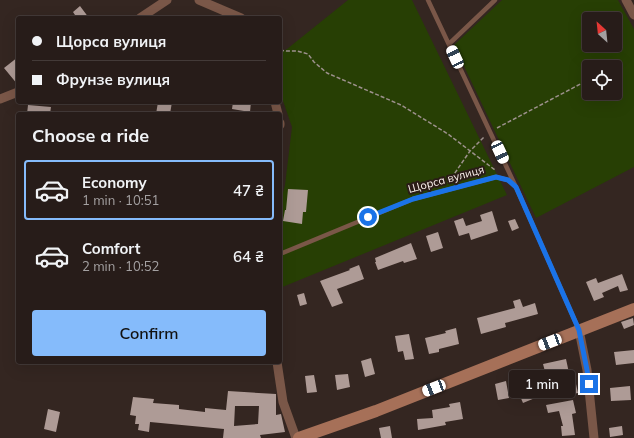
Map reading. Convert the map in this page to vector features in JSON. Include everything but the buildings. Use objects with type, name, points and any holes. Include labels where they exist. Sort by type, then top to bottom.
[{"type":"street","points":[[143,16],[167,0]]},
{"type":"street","points":[[199,0],[236,16]]},
{"type":"street","points":[[626,0],[634,15]]},
{"type":"street","points":[[0,99],[16,93]]},
{"type":"street","points":[[278,364],[283,402],[297,438],[376,411],[579,330],[631,312]]},
{"type":"street","points":[[579,330],[587,370],[594,438]]},
{"type":"lane","points":[[428,0],[516,187],[579,330]]},
{"type":"lane","points":[[449,44],[495,0]]},
{"type":"lane","name":"Щорса вулиця","points":[[282,253],[413,199],[496,177],[508,180]]},
{"type":"lane","points":[[508,180],[516,187]]},
{"type":"path","points":[[282,50],[298,51],[308,54],[314,62],[327,73],[401,105],[448,134],[508,180]]},
{"type":"path","points":[[443,191],[470,151],[490,131],[582,83]]},
{"type":"green space","points":[[348,0],[412,0],[507,195],[282,287],[282,197],[285,185],[292,127],[282,98],[282,52]]},
{"type":"green space","points":[[502,0],[618,0],[634,29],[634,167],[536,218],[454,45]]},
{"type":"route","points":[[368,217],[413,199],[496,177],[508,180],[516,187],[579,330],[589,384]]}]
